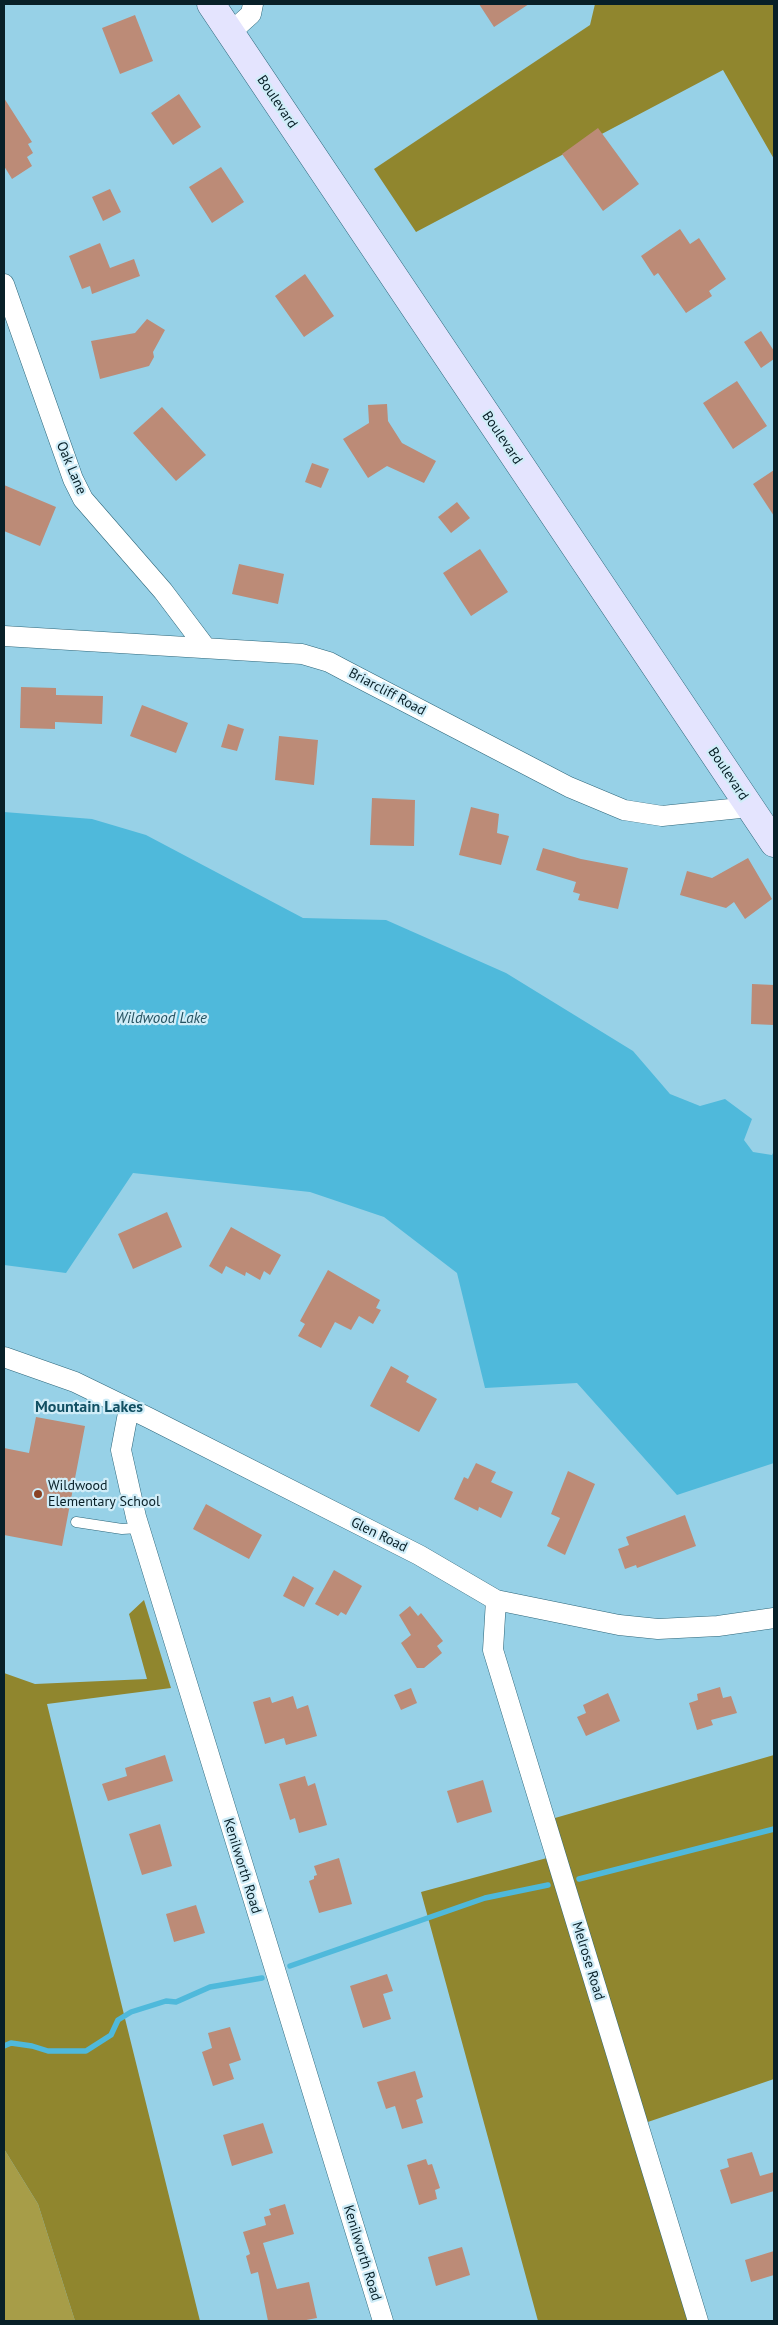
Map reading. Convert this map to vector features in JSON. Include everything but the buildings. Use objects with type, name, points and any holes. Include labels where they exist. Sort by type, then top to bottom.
[{"type":"main road","name":"Boulevard","points":[[211,4],[760,814],[774,844]]},
{"type":"street","points":[[230,33],[252,14],[253,4]]},
{"type":"street","name":"Oak Lane","points":[[4,284],[73,479],[84,499],[163,591],[206,648]]},
{"type":"street","name":"Briarcliff Road","points":[[4,636],[302,654],[329,662],[569,787],[624,810],[662,816],[760,814]]},
{"type":"street","name":"Glen Road","points":[[4,1357],[75,1382],[128,1408],[419,1555],[496,1600],[619,1626],[658,1628],[718,1626],[774,1618]]},
{"type":"street","name":"Kenilworth Road","points":[[128,1408],[121,1450],[139,1528],[383,2321]]},
{"type":"street","name":"Melrose Road","points":[[496,1600],[493,1650],[698,2321]]},
{"type":"lane","points":[[76,1522],[122,1529],[139,1528]]},
{"type":"shaded area","points":[[595,4],[774,4],[774,159],[723,70],[416,232],[374,169],[590,25]]},
{"type":"shaded area","points":[[144,1600],[171,1688],[47,1704],[200,2321],[75,2321],[38,2204],[4,2149],[4,1673],[35,1684],[147,1679],[129,1614]]},
{"type":"shaded area","points":[[774,1755],[774,2079],[639,2125],[696,2321],[538,2321],[421,1892],[558,1855],[548,1820]]},
{"type":"shaded area","points":[[4,2149],[38,2204],[75,2321],[4,2321]]},
{"type":"water","name":"Wildwood Lake","points":[[4,812],[92,819],[146,835],[303,918],[386,920],[506,973],[633,1051],[670,1094],[700,1106],[725,1099],[752,1119],[744,1140],[753,1152],[772,1155],[774,1151],[774,1463],[677,1495],[577,1383],[485,1388],[457,1273],[384,1217],[310,1192],[133,1173],[66,1273],[4,1265]]},
{"type":"waterway","points":[[579,1879],[774,1829]]},
{"type":"waterway","points":[[290,1966],[485,1898],[548,1885]]},
{"type":"waterway","points":[[4,2046],[11,2043],[32,2046],[48,2051],[86,2051],[111,2035],[118,2020],[131,2012],[166,2001],[176,2002],[210,1987],[262,1978]]},
{"type":"place","name":"Wildwood Elementary School","points":[[38,1494]]},
{"type":"district","name":"Mountain Lakes","points":[[89,1407]]}]
